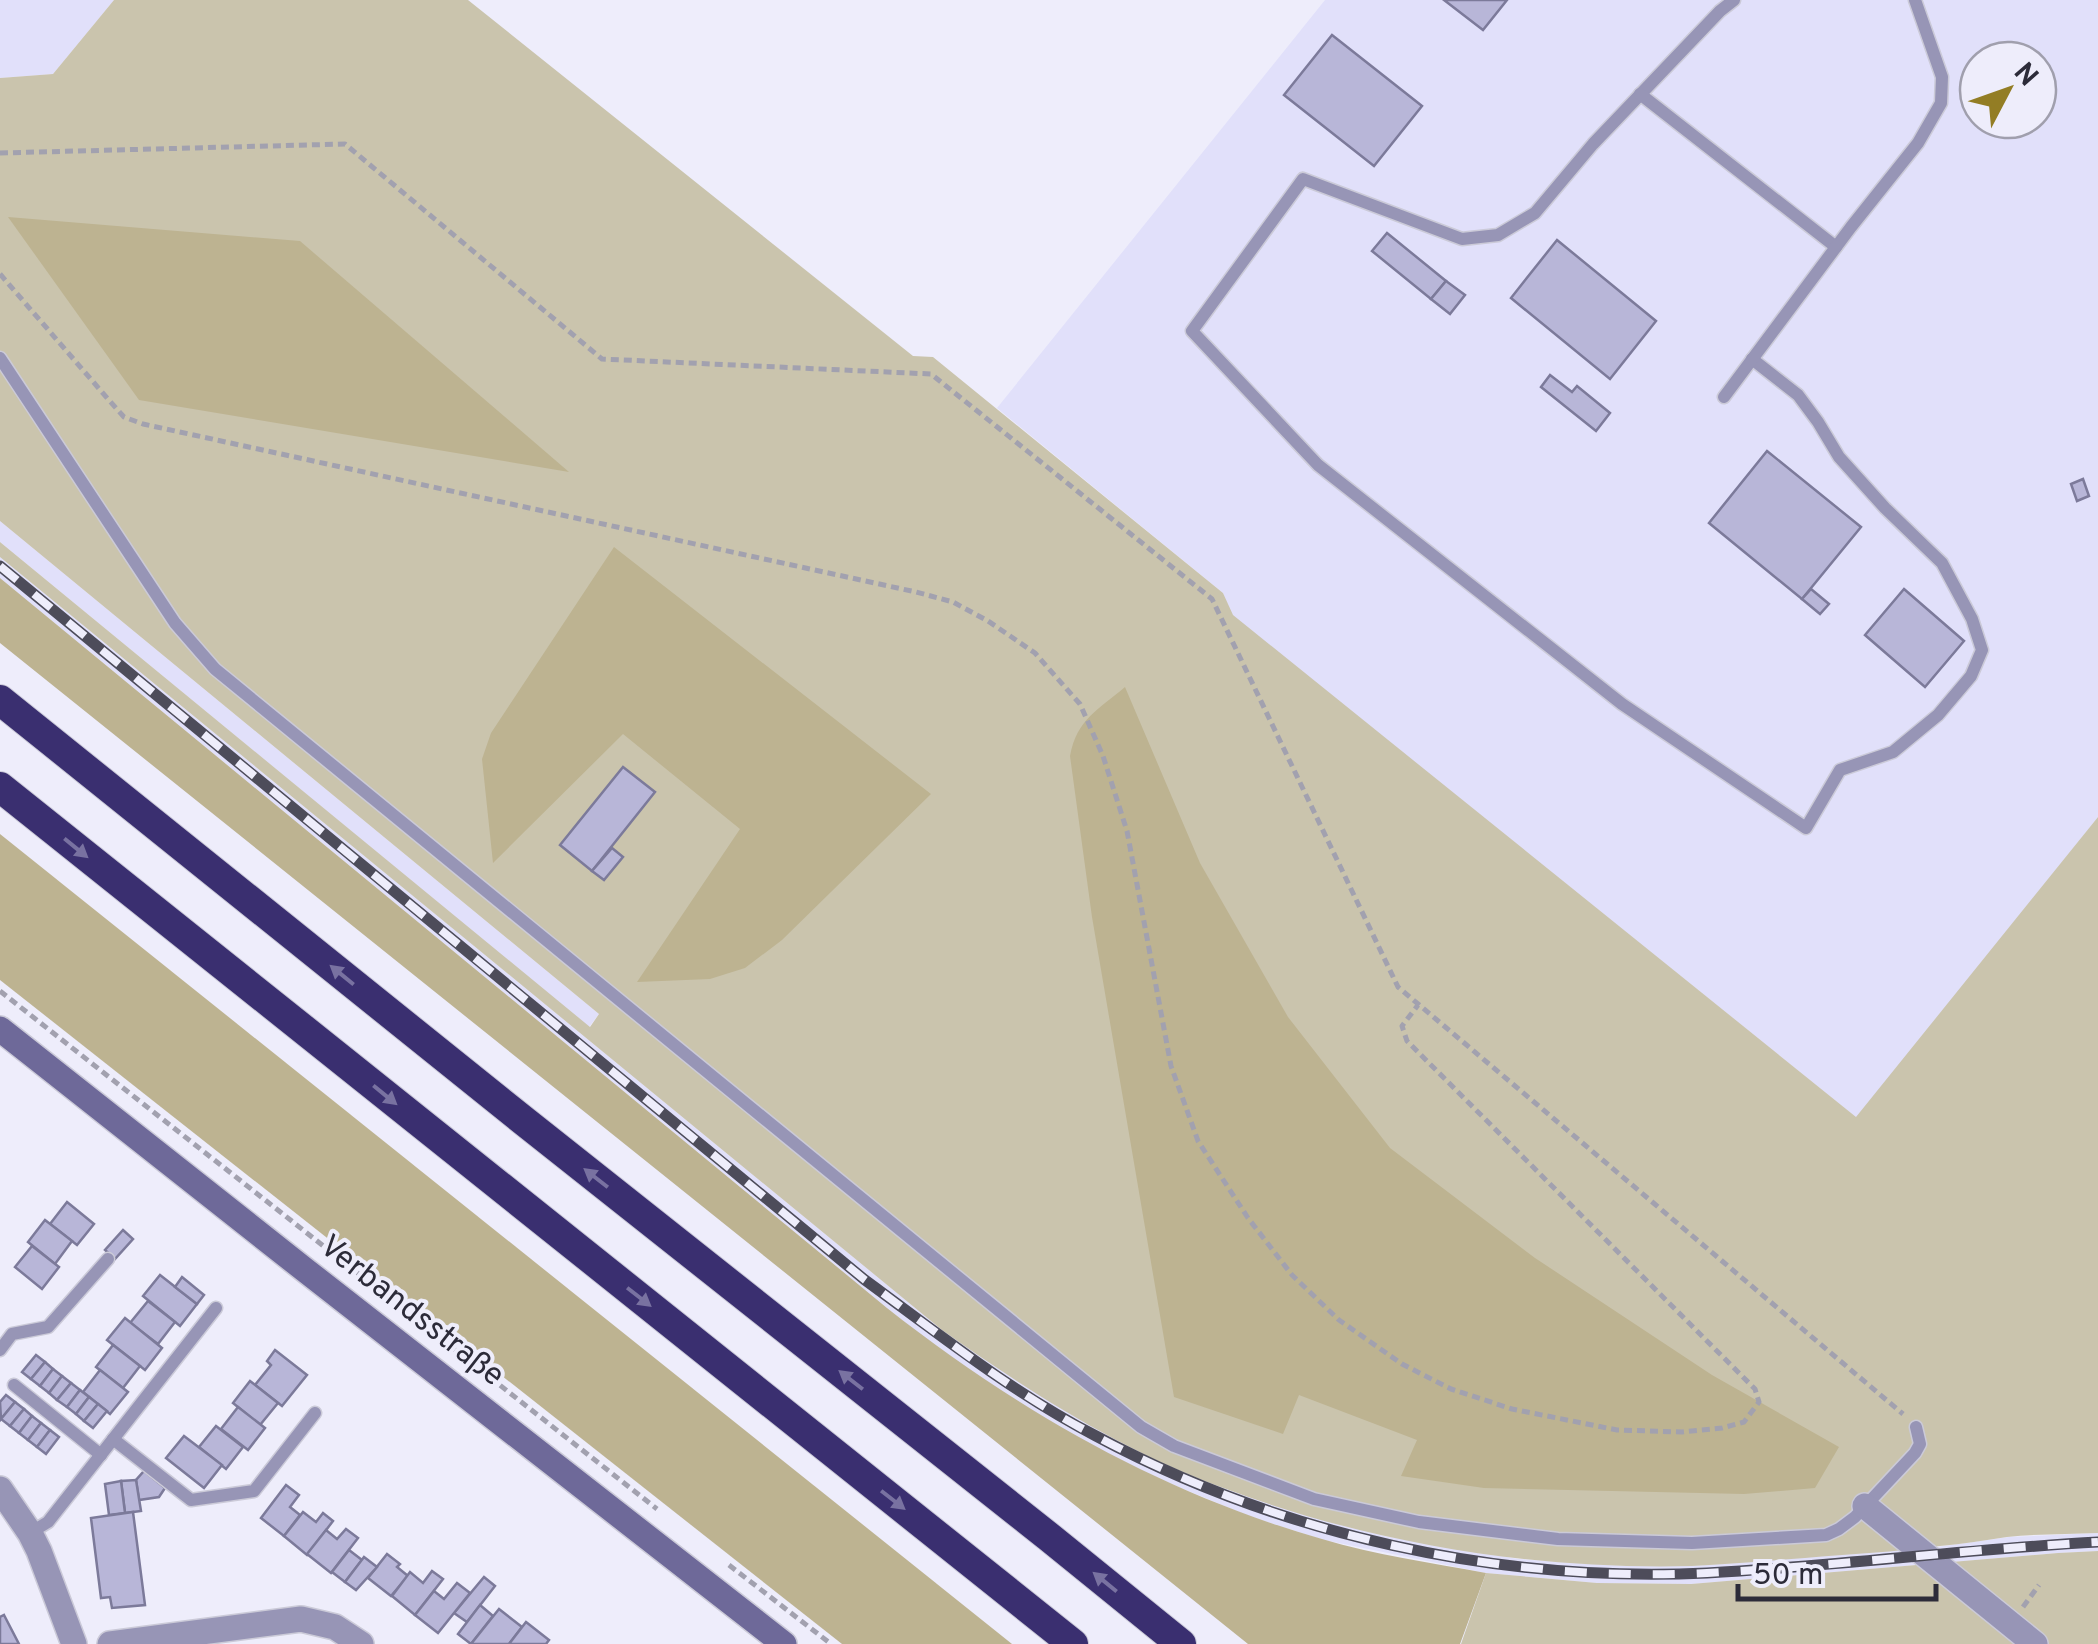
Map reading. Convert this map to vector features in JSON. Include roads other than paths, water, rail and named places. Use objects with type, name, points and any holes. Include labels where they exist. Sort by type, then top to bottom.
[{"type":"highway","points":[[0,700],[1181,1644]]},
{"type":"highway","points":[[0,787],[1074,1644]]},
{"type":"main road","name":"Verbandsstraße","points":[[0,1029],[784,1644]]},
{"type":"street","points":[[0,1488],[30,1533],[74,1644]]},
{"type":"street","points":[[1865,1506],[2035,1644]]},
{"type":"street","points":[[110,1644],[301,1619],[335,1628],[360,1644]]},
{"type":"lane","points":[[1734,0],[1593,144],[1535,213],[1498,235],[1462,239],[1303,178],[1192,331],[1318,465],[1622,704],[1806,828],[1840,770],[1894,752],[1938,715],[1972,676],[1982,650],[1972,619],[1942,563],[1838,456],[1798,395],[1752,360]]},
{"type":"lane","points":[[1724,398],[1918,143],[1941,102],[1942,77],[1915,0]]},
{"type":"lane","points":[[1640,94],[1836,247]]},
{"type":"lane","points":[[0,358],[175,622],[215,669],[1140,1427],[1174,1446],[1314,1499],[1419,1522],[1558,1539],[1692,1544],[1790,1539],[1826,1535],[1839,1529],[1915,1452],[1920,1444],[1916,1427]]},
{"type":"lane","points":[[0,1350],[12,1334],[48,1328],[108,1258]]},
{"type":"lane","points":[[30,1533],[48,1522],[216,1308]]},
{"type":"lane","points":[[14,1385],[101,1455]]},
{"type":"lane","points":[[114,1439],[191,1500],[207,1498],[254,1491],[315,1413]]},
{"type":"railway","points":[[0,566],[865,1280],[1035,1401],[1167,1471],[1240,1501],[1392,1545],[1549,1570],[1707,1573],[2098,1542]]}]
